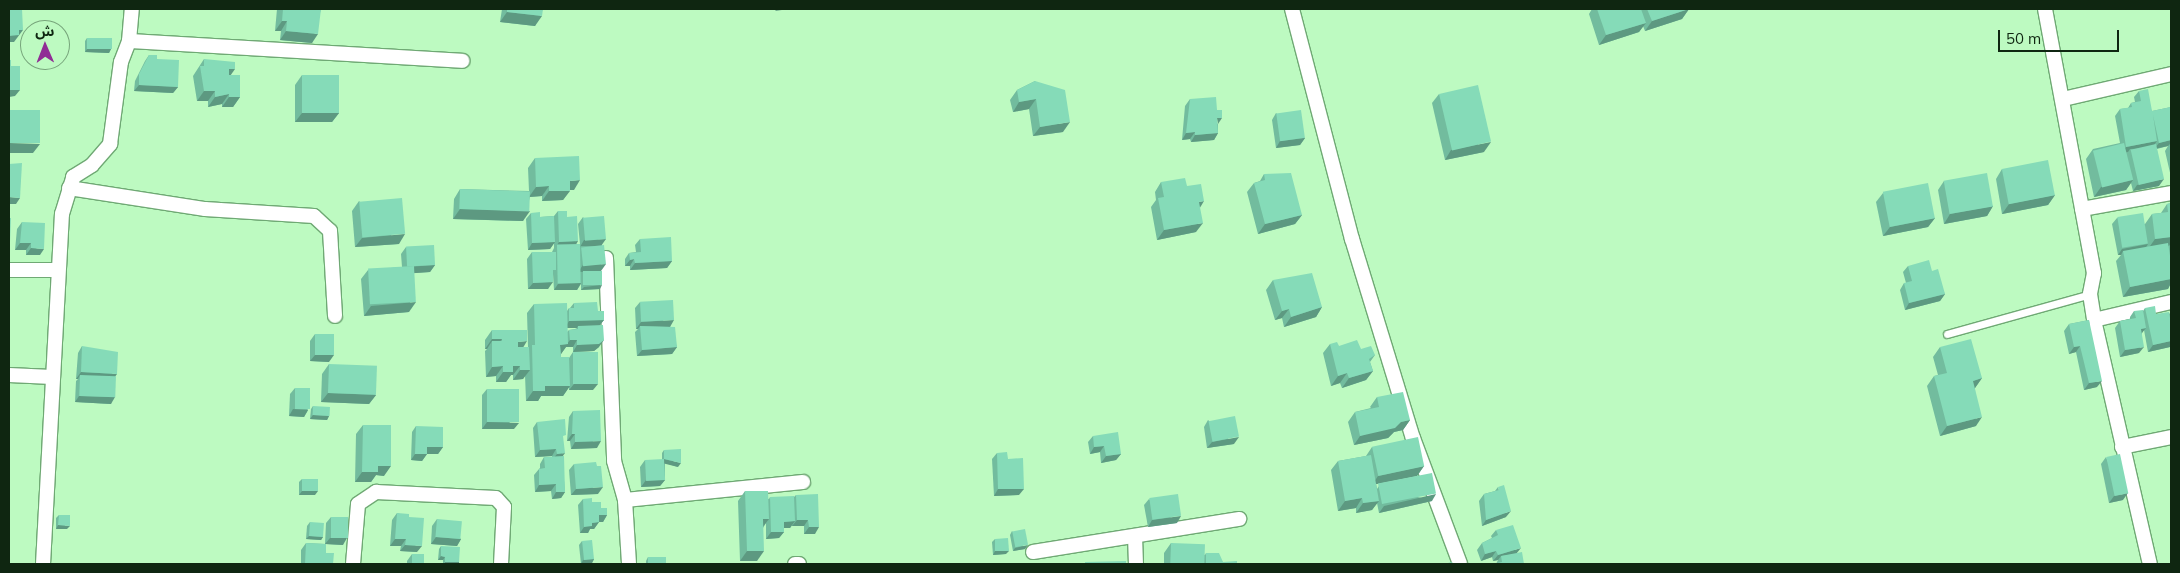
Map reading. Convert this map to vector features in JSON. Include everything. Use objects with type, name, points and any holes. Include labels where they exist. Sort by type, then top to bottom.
[{"type":"street","points":[[43,564],[62,214],[68,188],[73,178],[92,164],[110,144],[121,62],[129,41],[132,9]]},
{"type":"street","points":[[1292,9],[1352,239],[1413,438],[1460,564]]},
{"type":"street","points":[[2045,9],[2064,99],[2094,273],[2090,294],[2094,320],[2150,564]]},
{"type":"street","points":[[129,41],[462,61]]},
{"type":"street","points":[[2064,99],[2171,74]]},
{"type":"street","points":[[68,188],[205,209],[314,216],[330,231],[335,316]]},
{"type":"street","points":[[2082,209],[2171,193]]},
{"type":"street","points":[[606,258],[614,461],[625,500],[629,564]]},
{"type":"street","points":[[9,270],[58,270]]},
{"type":"street","points":[[2094,320],[2171,302]]},
{"type":"street","points":[[9,375],[52,377]]},
{"type":"street","points":[[2122,447],[2171,437]]},
{"type":"street","points":[[625,500],[803,482]]},
{"type":"street","points":[[353,564],[358,504],[376,492],[496,498],[504,507],[501,564]]},
{"type":"street","points":[[1033,552],[1239,520]]},
{"type":"street","points":[[1135,536],[1136,564]]},
{"type":"lane","points":[[1947,334],[2090,294]]},
{"type":"building","points":[[9,9],[22,9],[23,20],[20,20],[19,35],[9,36]]},
{"type":"building","points":[[283,9],[321,9],[318,34],[286,31],[287,21],[282,21]]},
{"type":"building","points":[[507,9],[543,9],[542,16],[507,12]]},
{"type":"building","points":[[1597,9],[1641,9],[1646,23],[1606,35]]},
{"type":"building","points":[[1647,9],[1689,9],[1652,21]]},
{"type":"building","points":[[87,38],[112,38],[112,49],[87,49]]},
{"type":"building","points":[[149,55],[157,55],[157,59],[179,60],[178,87],[139,85],[139,74]]},
{"type":"building","points":[[204,59],[235,62],[235,69],[229,69],[229,75],[240,75],[240,97],[229,97],[229,94],[215,97],[215,91],[204,91],[200,66],[204,66]]},
{"type":"building","points":[[9,60],[11,60],[11,66],[20,66],[20,90],[9,90]]},
{"type":"building","points":[[302,75],[339,75],[339,113],[302,113]]},
{"type":"building","points":[[1035,81],[1065,90],[1070,122],[1040,127],[1036,99],[1019,102],[1017,90]]},
{"type":"building","points":[[1478,85],[1491,142],[1452,151],[1439,94]]},
{"type":"building","points":[[2148,89],[2152,111],[2171,107],[2171,140],[2159,143],[2153,115],[2157,141],[2126,147],[2120,109],[2132,107],[2131,103],[2141,101],[2139,91]]},
{"type":"building","points":[[1216,97],[1217,110],[1222,110],[1222,118],[1217,118],[1218,133],[1195,135],[1195,132],[1186,133],[1190,99]]},
{"type":"building","points":[[9,110],[40,110],[40,143],[9,143]]},
{"type":"building","points":[[1301,110],[1305,138],[1280,141],[1276,113]]},
{"type":"building","points":[[2124,143],[2133,180],[2102,188],[2093,151]]},
{"type":"building","points":[[2156,144],[2164,179],[2139,185],[2131,150]]},
{"type":"building","points":[[579,156],[580,180],[570,181],[570,191],[549,191],[549,186],[536,187],[535,158]]},
{"type":"building","points":[[2048,160],[2055,195],[2009,204],[2002,169]]},
{"type":"building","points":[[22,163],[20,198],[9,197],[9,164]]},
{"type":"building","points":[[1291,173],[1302,215],[1265,224],[1254,183],[1265,180],[1264,174]]},
{"type":"building","points":[[1987,173],[1993,206],[1950,214],[1944,181]]},
{"type":"building","points":[[1185,178],[1187,186],[1201,184],[1204,201],[1199,202],[1203,223],[1164,230],[1158,198],[1164,197],[1161,182]]},
{"type":"building","points":[[1928,183],[1935,218],[1890,227],[1883,192]]},
{"type":"building","points":[[460,189],[530,191],[529,211],[459,209]]},
{"type":"building","points":[[402,198],[405,234],[362,238],[359,202]]},
{"type":"building","points":[[2171,203],[2171,237],[2155,239],[2152,214],[2168,212],[2167,204]]},
{"type":"building","points":[[558,211],[567,211],[567,217],[577,216],[578,241],[559,242]]},
{"type":"building","points":[[540,212],[540,217],[554,216],[555,242],[532,243],[531,213]]},
{"type":"building","points":[[2143,213],[2148,244],[2122,248],[2117,217]]},
{"type":"building","points":[[604,216],[606,239],[585,241],[583,218]]},
{"type":"building","points":[[9,218],[11,218],[10,242],[9,242]]},
{"type":"building","points":[[22,222],[45,223],[44,249],[31,248],[31,243],[20,243]]},
{"type":"building","points":[[671,237],[672,261],[635,263],[634,259],[630,260],[629,253],[641,252],[640,239]]},
{"type":"building","points":[[2168,243],[2171,279],[2130,287],[2123,251]]},
{"type":"building","points":[[557,244],[580,244],[581,283],[558,283]]},
{"type":"building","points":[[434,245],[435,265],[407,266],[406,246]]},
{"type":"building","points":[[604,245],[606,264],[583,266],[581,247]]},
{"type":"building","points":[[532,252],[556,252],[556,270],[553,270],[553,282],[533,283]]},
{"type":"building","points":[[1929,260],[1932,271],[1938,269],[1945,294],[1909,303],[1904,283],[1912,281],[1908,266]]},
{"type":"building","points":[[414,266],[416,302],[370,304],[368,268]]},
{"type":"building","points":[[583,271],[602,271],[602,285],[583,285]]},
{"type":"building","points":[[1312,273],[1322,307],[1291,317],[1289,309],[1282,311],[1273,280]]},
{"type":"building","points":[[673,300],[674,320],[641,322],[640,302]]},
{"type":"building","points":[[597,302],[598,311],[604,311],[604,320],[569,321],[569,308],[574,308],[574,303]]},
{"type":"building","points":[[567,303],[568,344],[560,345],[561,357],[569,357],[570,386],[545,386],[545,391],[533,391],[532,345],[535,345],[534,304]]},
{"type":"building","points":[[2155,306],[2156,314],[2169,312],[2171,341],[2153,345],[2145,308]]},
{"type":"building","points":[[2143,310],[2146,328],[2141,329],[2144,347],[2125,350],[2120,321],[2136,318],[2134,311]]},
{"type":"building","points":[[2089,320],[2102,381],[2089,383],[2080,346],[2074,347],[2069,324]]},
{"type":"building","points":[[603,325],[604,340],[599,344],[577,345],[577,340],[570,340],[569,330],[578,329],[578,326]]},
{"type":"building","points":[[640,326],[675,327],[677,347],[642,350]]},
{"type":"building","points":[[492,330],[527,330],[527,341],[518,342],[518,347],[529,347],[530,370],[520,370],[520,366],[513,366],[513,372],[503,372],[503,366],[492,367],[492,341],[502,341],[502,339],[492,339]]},
{"type":"building","points":[[315,334],[334,334],[334,355],[315,355]]},
{"type":"building","points":[[1971,339],[1982,378],[1973,381],[1982,417],[1947,426],[1934,376],[1947,373],[1940,347]]},
{"type":"building","points":[[1357,340],[1361,349],[1371,346],[1375,355],[1369,359],[1373,371],[1349,378],[1347,373],[1338,376],[1330,344],[1337,342],[1339,346]]},
{"type":"building","points":[[82,346],[118,352],[117,374],[81,372]]},
{"type":"building","points":[[573,352],[598,352],[598,384],[573,384]]},
{"type":"building","points":[[329,364],[377,366],[376,395],[328,393]]},
{"type":"building","points":[[80,375],[116,376],[115,397],[79,396]]},
{"type":"building","points":[[295,388],[310,388],[310,409],[295,409]]},
{"type":"building","points":[[487,389],[519,389],[519,422],[487,422]]},
{"type":"building","points":[[1403,392],[1410,420],[1401,422],[1395,428],[1360,436],[1355,412],[1379,407],[1377,397]]},
{"type":"building","points":[[313,406],[330,407],[330,416],[313,415]]},
{"type":"building","points":[[600,410],[601,441],[575,442],[575,434],[572,434],[573,411]]},
{"type":"building","points":[[1235,416],[1239,437],[1213,442],[1208,421]]},
{"type":"building","points":[[565,419],[566,435],[563,436],[565,453],[557,454],[556,449],[540,450],[537,422]]},
{"type":"building","points":[[363,425],[391,425],[391,466],[378,466],[378,472],[362,472]]},
{"type":"building","points":[[416,426],[443,427],[443,447],[427,447],[427,454],[415,454]]},
{"type":"building","points":[[1118,432],[1121,454],[1106,456],[1104,446],[1094,447],[1093,436]]},
{"type":"building","points":[[1418,437],[1424,466],[1378,476],[1372,447]]},
{"type":"building","points":[[681,449],[681,463],[664,459],[664,450]]},
{"type":"building","points":[[1007,452],[1008,459],[1023,458],[1024,489],[998,489],[997,453]]},
{"type":"building","points":[[2120,454],[2128,493],[2115,496],[2106,457]]},
{"type":"building","points":[[1371,455],[1379,501],[1363,503],[1362,498],[1345,501],[1338,461]]},
{"type":"building","points":[[564,456],[565,492],[556,492],[556,484],[539,485],[539,469],[545,468],[544,457]]},
{"type":"building","points":[[664,459],[665,480],[646,481],[645,460]]},
{"type":"building","points":[[596,462],[597,466],[601,466],[603,487],[576,489],[574,464]]},
{"type":"building","points":[[1432,473],[1436,494],[1382,504],[1378,483]]},
{"type":"building","points":[[302,479],[318,479],[318,491],[302,491]]},
{"type":"building","points":[[1504,485],[1511,511],[1486,520],[1484,494],[1499,490],[1498,487]]},
{"type":"building","points":[[745,491],[768,491],[769,519],[763,519],[764,551],[747,551]]},
{"type":"building","points":[[818,494],[819,527],[809,527],[808,520],[797,520],[796,495]]},
{"type":"building","points":[[1178,494],[1181,516],[1152,520],[1149,498]]},
{"type":"building","points":[[794,496],[795,521],[784,522],[784,532],[771,532],[770,497]]},
{"type":"building","points":[[592,498],[592,502],[601,502],[601,508],[607,508],[607,515],[599,515],[599,522],[592,523],[592,526],[584,527],[583,499]]},
{"type":"building","points":[[397,513],[409,514],[409,517],[424,518],[422,546],[405,545],[406,539],[395,539]]},
{"type":"building","points":[[59,515],[70,515],[70,526],[58,525]]},
{"type":"building","points":[[331,517],[348,517],[348,538],[331,538]]},
{"type":"building","points":[[437,519],[462,521],[460,539],[435,537]]},
{"type":"building","points":[[310,522],[324,523],[323,537],[309,536]]},
{"type":"building","points":[[1513,525],[1521,548],[1498,555],[1496,551],[1485,554],[1482,543],[1498,535],[1496,530]]},
{"type":"building","points":[[1025,529],[1028,545],[1015,547],[1012,531]]},
{"type":"building","points":[[1008,538],[1009,551],[995,551],[995,539]]},
{"type":"building","points":[[592,540],[594,559],[584,560],[582,541]]},
{"type":"building","points":[[306,543],[326,544],[326,553],[334,553],[333,564],[305,564]]},
{"type":"building","points":[[1171,543],[1205,544],[1204,564],[1170,564]]},
{"type":"building","points":[[441,546],[460,547],[459,562],[445,562],[445,557],[441,556]]},
{"type":"building","points":[[1522,552],[1524,564],[1497,564],[1502,562],[1501,556]]},
{"type":"building","points":[[1206,553],[1219,553],[1223,562],[1237,561],[1237,564],[1206,564]]},
{"type":"building","points":[[412,554],[424,554],[424,564],[412,564]]},
{"type":"building","points":[[648,557],[666,557],[666,564],[648,564]]},
{"type":"building","points":[[1126,561],[1126,564],[1085,564],[1085,562]]}]
